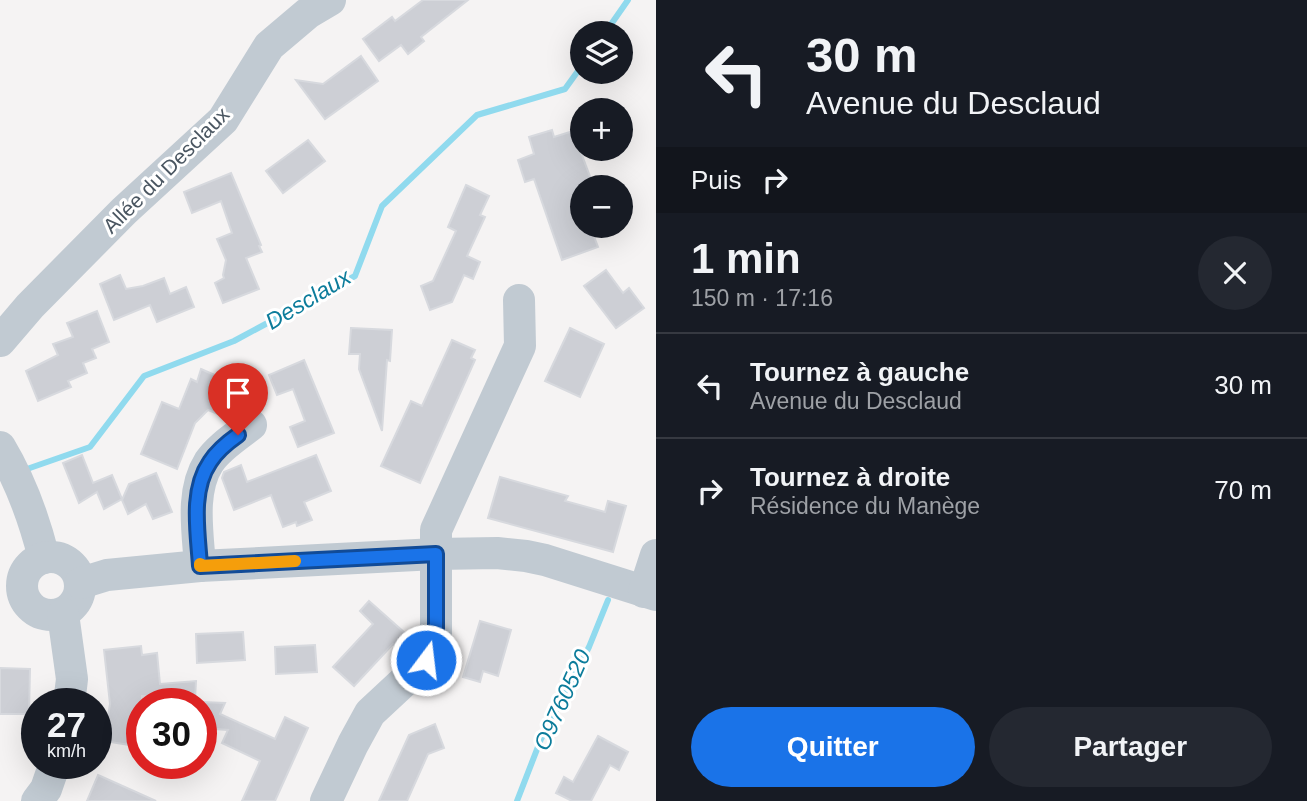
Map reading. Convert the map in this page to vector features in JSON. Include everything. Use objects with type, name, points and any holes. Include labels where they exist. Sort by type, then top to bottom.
[{"type":"street","name":"Allée du Desclaux","points":[[0,341],[30,306],[124,211],[223,120],[269,46],[308,13],[330,0]]},
{"type":"street","points":[[326,801],[370,713],[426,660],[436,634],[436,530],[520,346],[519,300]]},
{"type":"street","points":[[200,566],[197,499],[202,476],[210,460],[251,425]]},
{"type":"street","points":[[10,465],[37,530],[44,558]]},
{"type":"street","points":[[81,583],[107,575],[200,566],[497,553],[545,560],[650,593],[656,555]]},
{"type":"street","points":[[54,556],[64,559],[78,573],[81,583],[77,601],[71,609],[62,614],[54,616],[36,612],[12,602],[22,590],[24,573],[36,561],[44,558],[54,556]]},
{"type":"street","points":[[62,614],[72,679],[71,688]]},
{"type":"street","points":[[37,801],[49,779]]},
{"type":"building","points":[[423,0],[468,0],[421,37],[424,41],[408,54],[401,45],[379,61],[363,39],[392,17],[395,21]]},
{"type":"building","points":[[361,56],[378,81],[325,119],[296,80],[323,84]]},
{"type":"building","points":[[552,130],[554,137],[570,132],[570,161],[584,161],[589,175],[570,175],[570,238],[595,238],[598,247],[562,260],[534,179],[525,182],[518,160],[534,154],[529,137]]},
{"type":"building","points":[[308,140],[325,161],[283,193],[266,171]]},
{"type":"building","points":[[231,173],[262,252],[246,258],[259,289],[223,303],[215,283],[224,278],[226,260],[217,239],[232,233],[221,201],[192,213],[184,192]]},
{"type":"building","points":[[466,185],[489,196],[480,215],[485,217],[467,256],[480,262],[473,279],[464,275],[452,302],[430,310],[421,286],[433,281],[456,231],[448,227]]},
{"type":"building","points":[[606,270],[623,293],[629,288],[644,308],[616,328],[584,286]]},
{"type":"building","points":[[120,275],[126,289],[164,278],[170,294],[186,287],[194,307],[157,322],[150,305],[114,320],[100,284]]},
{"type":"building","points":[[97,311],[109,342],[92,349],[96,358],[83,363],[87,373],[68,381],[71,387],[38,401],[26,371],[58,355],[53,344],[73,337],[67,323]]},
{"type":"building","points":[[351,328],[392,330],[382,431],[359,369],[360,354],[349,354]]},
{"type":"building","points":[[570,328],[604,344],[580,397],[545,381]]},
{"type":"building","points":[[452,340],[475,350],[471,358],[475,360],[420,483],[381,466],[411,401],[422,406]]},
{"type":"building","points":[[304,360],[334,433],[298,447],[290,427],[305,421],[293,389],[277,395],[269,375]]},
{"type":"building","points":[[201,369],[231,382],[218,414],[208,410],[195,423],[177,469],[141,454],[162,402],[179,409],[191,379],[197,382]]},
{"type":"building","points":[[82,455],[93,483],[112,475],[122,499],[104,509],[97,492],[79,503],[63,463]]},
{"type":"building","points":[[316,455],[331,491],[304,502],[312,520],[297,526],[296,522],[283,527],[271,495],[234,510],[222,478],[224,472],[241,465],[247,482]]},
{"type":"building","points":[[156,473],[172,512],[153,519],[146,504],[128,514],[122,500],[129,484]]},
{"type":"building","points":[[500,477],[568,496],[565,501],[605,512],[608,501],[626,506],[613,552],[488,518]]},
{"type":"building","points":[[369,601],[406,634],[396,647],[393,644],[354,686],[333,667],[373,624],[360,611]]},
{"type":"building","points":[[480,621],[511,630],[498,676],[483,671],[480,682],[463,677]]},
{"type":"building","points":[[243,632],[245,660],[197,663],[196,634]]},
{"type":"building","points":[[315,645],[317,672],[276,674],[275,647]]},
{"type":"building","points":[[141,646],[142,655],[157,653],[160,684],[196,681],[196,688],[126,688],[126,744],[112,742],[112,688],[108,688],[104,650]]},
{"type":"building","points":[[0,668],[30,669],[30,688],[21,688],[21,714],[0,714]]},
{"type":"building","points":[[217,703],[225,703],[220,714],[275,739],[285,717],[308,728],[275,801],[242,801],[260,761],[222,743],[228,730],[217,729]]},
{"type":"building","points":[[435,724],[444,748],[428,754],[407,801],[379,801],[409,735]]},
{"type":"building","points":[[598,736],[628,752],[619,770],[610,765],[591,801],[572,801],[556,793],[564,777],[573,782]]},
{"type":"building","points":[[96,779],[107,779],[156,801],[87,801]]},
{"type":"waterway","name":"Desclaux","points":[[613,21],[628,0]]},
{"type":"waterway","name":"Desclaux","points":[[27,469],[90,447],[144,376],[234,341],[355,276],[382,206],[477,115],[565,89],[570,82]]},
{"type":"waterway","name":"O9760520","points":[[517,801],[541,739],[589,647],[608,600]]},
{"type":"slow traffic","points":[[200,564],[295,561]]},
{"type":"route","points":[[238,435],[210,460],[202,476],[197,499],[200,566],[436,554],[436,634],[426,660]]}]
